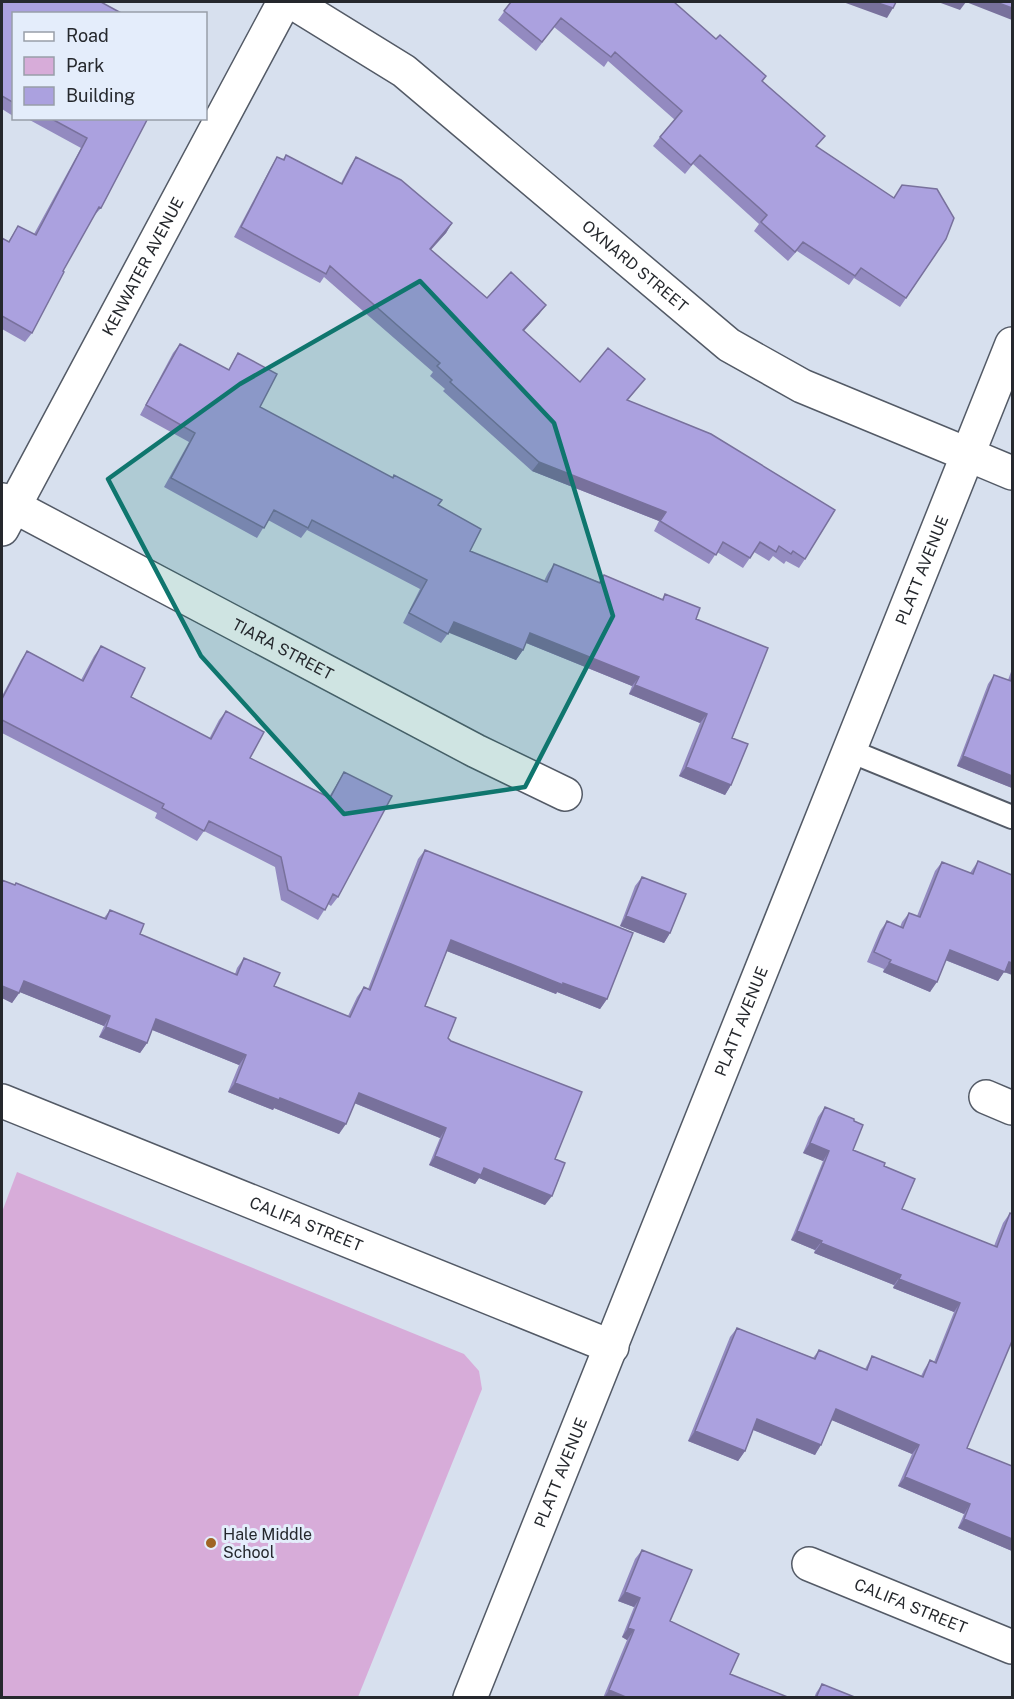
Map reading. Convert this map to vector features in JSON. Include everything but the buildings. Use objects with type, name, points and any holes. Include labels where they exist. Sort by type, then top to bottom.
[{"type":"street","name":"KENWATER AVENUE","points":[[5,512],[284,2]]},
{"type":"street","name":"OXNARD STREET","points":[[292,2],[404,71],[729,345],[802,386],[1012,473]]},
{"type":"street","name":"PLATT AVENUE","points":[[470,1698],[1012,345]]},
{"type":"street","name":"TIARA STREET","points":[[5,512],[565,795]]},
{"type":"street","name":"CALIFA STREET","points":[[2,1101],[612,1347]]},
{"type":"street","name":"CALIFA STREET","points":[[809,1564],[1012,1647]]},
{"type":"lane","points":[[850,751],[1012,817]]},
{"type":"highlighted area","points":[[420,281],[554,423],[613,616],[525,787],[344,814],[201,656],[108,479],[240,384]]},
{"type":"green space","name":"Hale Middle School","points":[[17,1172],[464,1354],[479,1371],[482,1389],[358,1697],[2,1697],[2,1212]]},
{"type":"place","name":"Hale Middle School","points":[[211,1543]]}]
